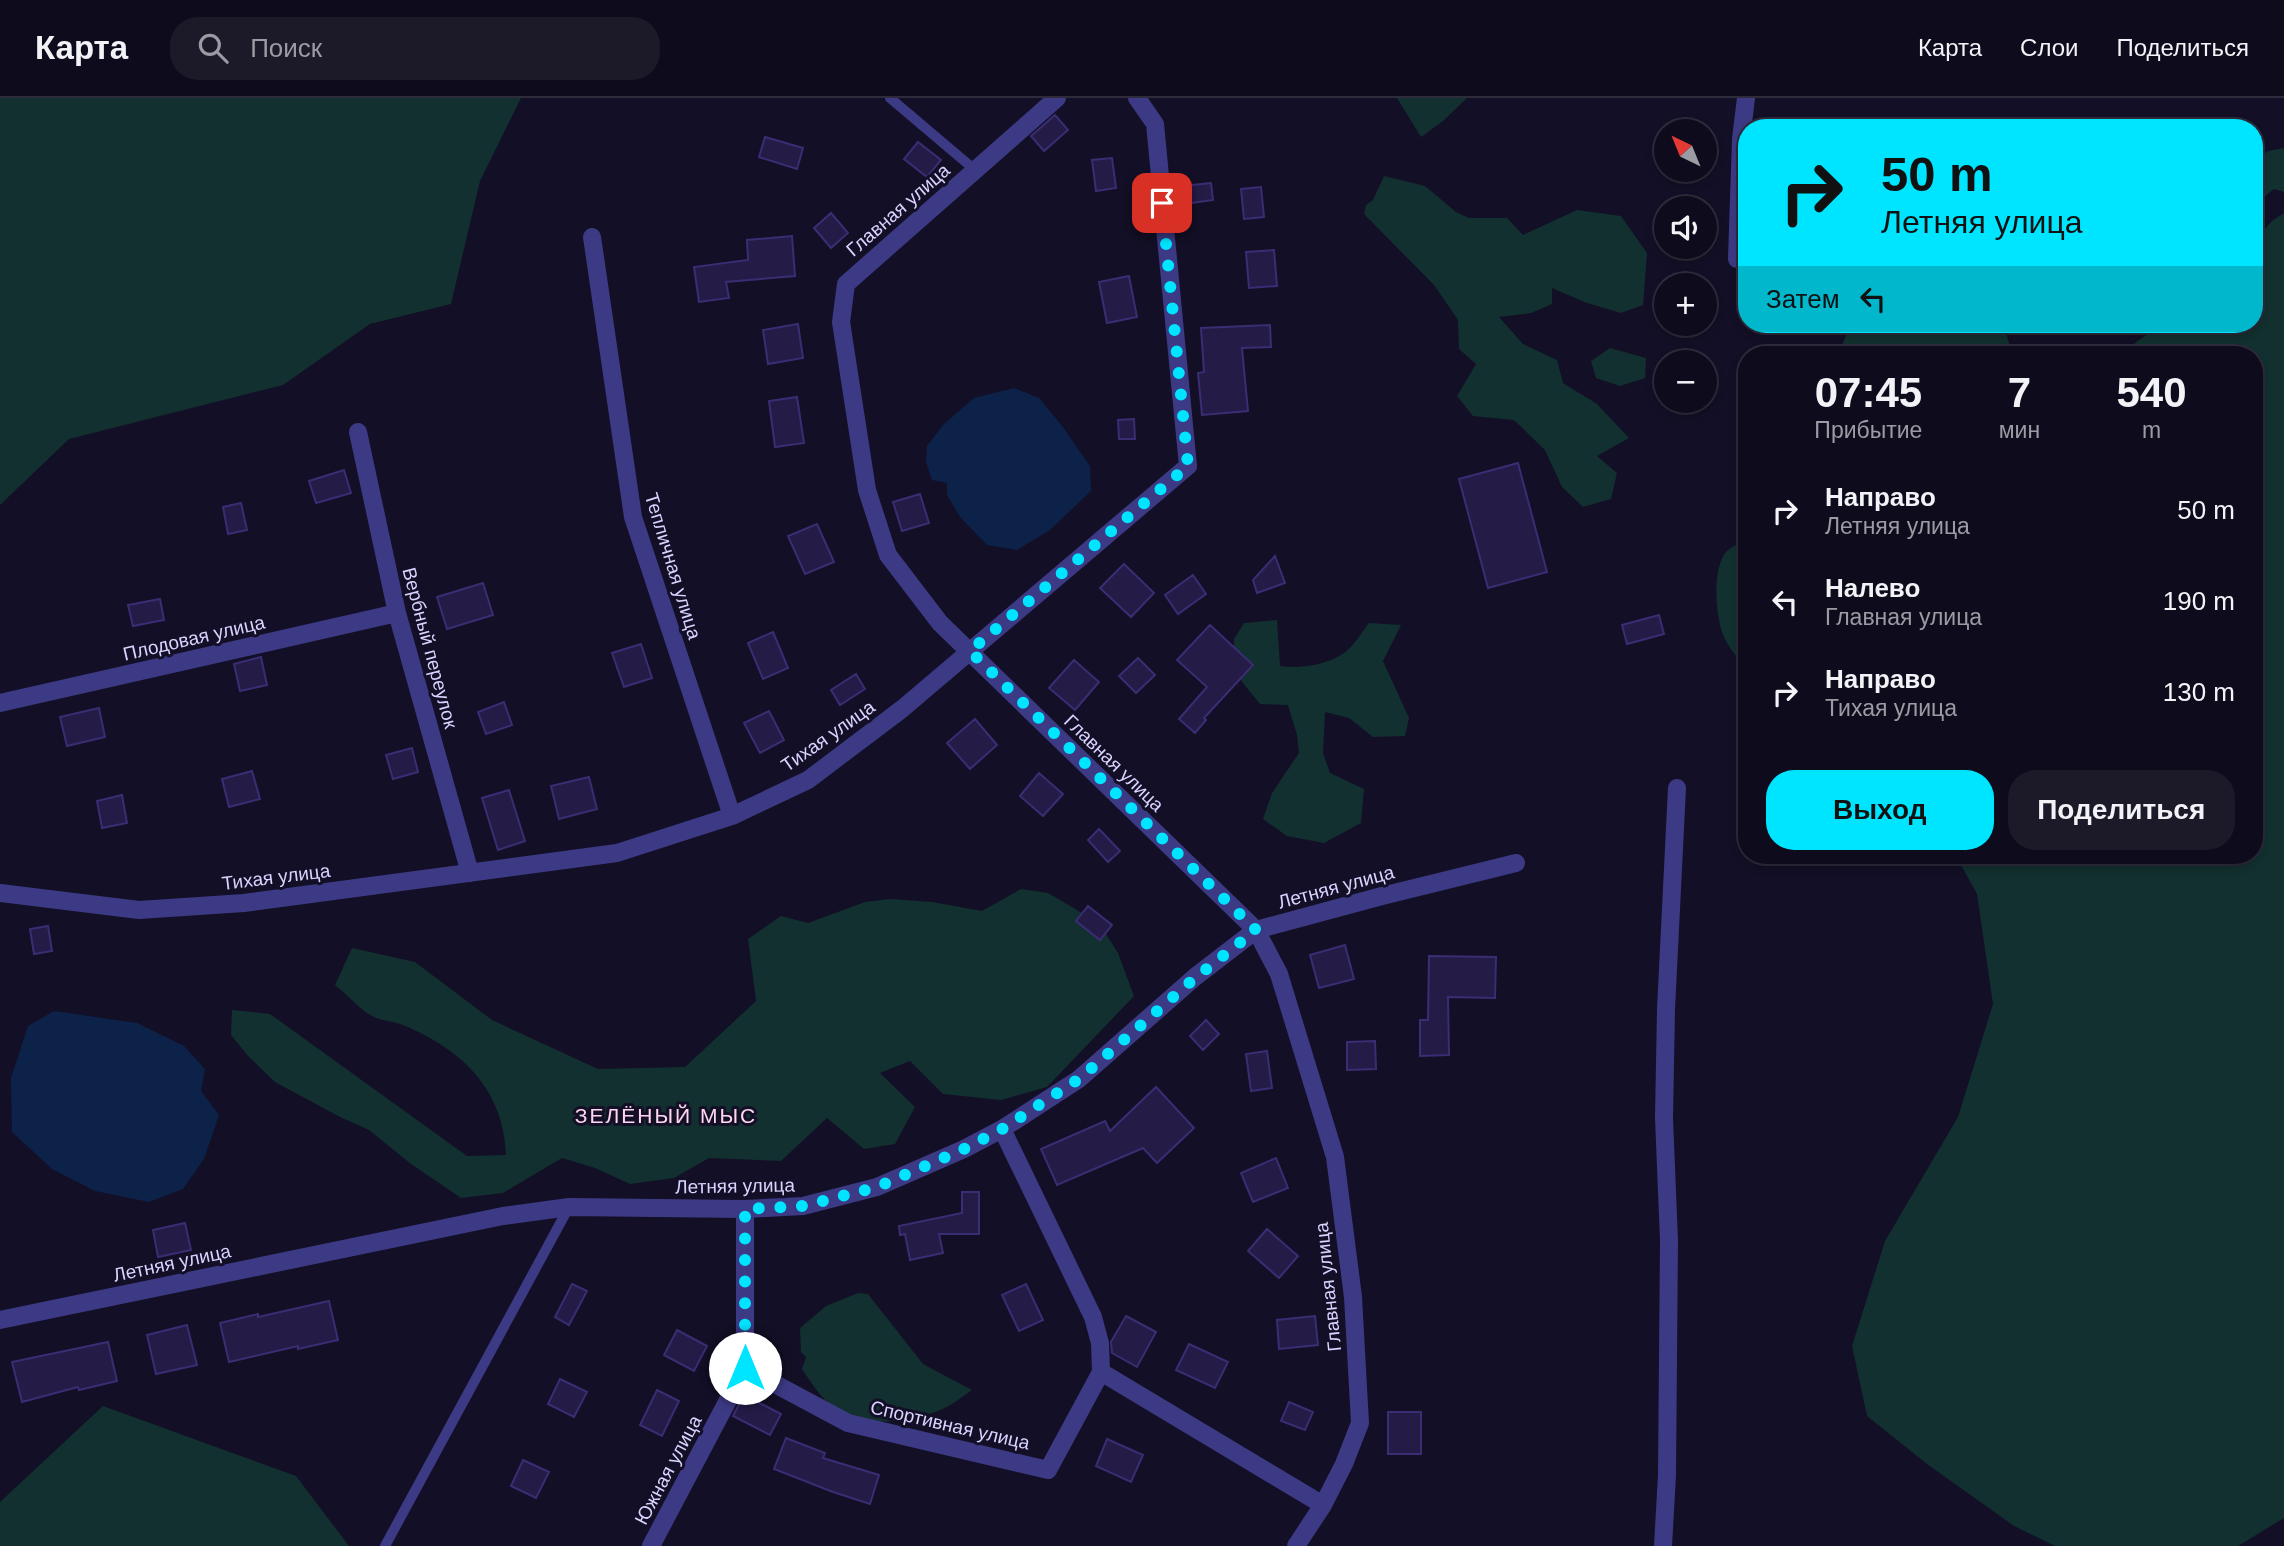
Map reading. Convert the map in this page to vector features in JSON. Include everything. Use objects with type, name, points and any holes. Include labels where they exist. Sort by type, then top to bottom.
[{"type":"street","name":"Главная улица","points":[[1057,98],[846,284],[841,322],[867,490],[888,555],[940,623],[1256,930],[1279,974],[1335,1157],[1353,1297],[1360,1423],[1344,1464],[1323,1505],[1296,1546]]},
{"type":"street","name":"Тихая улица","points":[[0,893],[139,910],[244,903],[617,853],[732,816],[808,780],[902,709],[1188,466],[1155,124],[1137,98]]},
{"type":"street","points":[[1743,119],[1746,98]]},
{"type":"street","points":[[1737,258],[1738,228]]},
{"type":"street","name":"Тепличная улица","points":[[592,237],[632,517],[732,816]]},
{"type":"street","name":"Вербный переулок","points":[[358,432],[397,613],[470,873]]},
{"type":"street","name":"Плодовая улица","points":[[0,704],[397,613]]},
{"type":"street","points":[[1663,1546],[1667,1475],[1669,1240],[1664,1118],[1666,1009],[1677,788]]},
{"type":"street","name":"Летняя улица","points":[[0,1320],[503,1216],[569,1207],[745,1209],[803,1206],[877,1187],[964,1149],[1002,1129],[1079,1079],[1195,978],[1256,930],[1516,863]]},
{"type":"street","points":[[1002,1129],[1093,1317],[1100,1343],[1101,1372],[1323,1505]]},
{"type":"street","name":"Южная улица","points":[[651,1546],[745,1368],[745,1209]]},
{"type":"street","name":"Спортивная улица","points":[[745,1368],[848,1423],[1048,1470],[1101,1372]]},
{"type":"lane","points":[[890,98],[975,170]]},
{"type":"lane","points":[[385,1546],[569,1207]]},
{"type":"green space","points":[[0,98],[521,98],[480,181],[451,304],[370,324],[283,385],[69,439],[0,505]]},
{"type":"green space","points":[[1397,98],[1467,98],[1421,137]]},
{"type":"green space","points":[[2284,148],[2284,192],[2274,189],[2263,198],[2263,155]]},
{"type":"green space","points":[[1384,176],[1425,186],[1456,212],[1469,218],[1507,218],[1523,235],[1577,210],[1621,216],[1647,253],[1643,305],[1621,313],[1587,303],[1552,288],[1552,304],[1531,313],[1499,317],[1523,344],[1557,360],[1563,383],[1597,404],[1629,438],[1597,456],[1617,473],[1611,499],[1583,507],[1562,487],[1545,450],[1514,420],[1473,416],[1457,396],[1476,364],[1459,349],[1458,320],[1434,285],[1364,214],[1366,205],[1373,200]]},
{"type":"green space","points":[[2284,213],[2284,1518],[2238,1546],[2055,1546],[2014,1526],[1927,1464],[1867,1416],[1852,1346],[1885,1241],[1958,1117],[1993,1004],[1977,894],[1960,864],[2263,864],[2263,346],[2131,346],[2149,333],[2263,333],[2263,231]]},
{"type":"green space","points":[[1847,333],[2006,333],[2010,346],[1840,346]]},
{"type":"green space","points":[[1610,348],[1646,358],[1645,378],[1620,386],[1596,378],[1591,361]]},
{"type":"green space","points":[[1738,544],[1738,659],[1722,632],[1717,608],[1719,569],[1729,549]]},
{"type":"green space","points":[[1277,620],[1280,666],[1288,667],[1330,661],[1351,647],[1369,623],[1401,625],[1383,661],[1409,718],[1405,736],[1373,737],[1349,718],[1325,712],[1323,753],[1330,773],[1364,789],[1361,823],[1324,843],[1287,836],[1263,819],[1272,793],[1299,753],[1297,735],[1288,705],[1260,704],[1234,672],[1234,639],[1244,623]]},
{"type":"green space","points":[[1021,889],[1048,893],[1099,923],[1118,953],[1134,996],[1047,1087],[1001,1100],[943,1094],[910,1061],[880,1073],[915,1107],[895,1144],[864,1149],[827,1118],[781,1161],[709,1158],[674,1178],[630,1184],[595,1168],[562,1158],[503,1193],[461,1198],[411,1164],[369,1130],[275,1082],[231,1035],[232,1010],[270,1014],[467,1156],[506,1155],[497,1110],[476,1074],[461,1059],[424,1035],[403,1025],[372,1016],[335,985],[352,948],[415,962],[492,1020],[598,1069],[685,1067],[756,1001],[748,939],[781,916],[808,923],[865,902],[890,899],[932,902],[982,911]]},
{"type":"green space","points":[[858,1293],[868,1294],[923,1364],[972,1390],[940,1410],[904,1420],[867,1420],[843,1413],[831,1405],[802,1369],[806,1357],[801,1352],[800,1328],[826,1306]]},
{"type":"green space","points":[[103,1406],[296,1476],[349,1546],[0,1546],[0,1502]]},
{"type":"water","points":[[1014,388],[1039,398],[1063,427],[1090,466],[1091,491],[1050,530],[1017,550],[987,545],[960,517],[947,495],[947,483],[932,480],[926,462],[927,446],[943,425],[974,398]]},
{"type":"water","points":[[54,1011],[137,1023],[184,1046],[205,1069],[201,1091],[219,1115],[204,1159],[183,1189],[149,1202],[95,1191],[52,1169],[12,1132],[11,1078],[28,1026]]},
{"type":"building","points":[[1055,115],[1068,130],[1044,151],[1031,136]]},
{"type":"building","points":[[765,137],[803,148],[797,169],[759,157]]},
{"type":"building","points":[[918,142],[941,160],[927,177],[904,159]]},
{"type":"building","points":[[1112,158],[1116,188],[1096,191],[1092,160]]},
{"type":"building","points":[[1211,183],[1213,200],[1184,204],[1182,186]]},
{"type":"building","points":[[1261,187],[1264,217],[1244,219],[1241,189]]},
{"type":"building","points":[[831,213],[848,233],[831,248],[814,228]]},
{"type":"building","points":[[792,236],[795,276],[726,282],[729,298],[699,302],[694,267],[748,260],[747,240]]},
{"type":"building","points":[[1274,250],[1277,286],[1249,288],[1246,252]]},
{"type":"building","points":[[1129,276],[1137,317],[1107,323],[1099,282]]},
{"type":"building","points":[[798,324],[803,358],[768,364],[763,330]]},
{"type":"building","points":[[1270,325],[1271,347],[1242,348],[1248,411],[1202,415],[1198,373],[1204,372],[1201,328]]},
{"type":"building","points":[[797,397],[804,443],[775,447],[769,401]]},
{"type":"building","points":[[1134,419],[1135,439],[1119,439],[1118,420]]},
{"type":"building","points":[[1518,463],[1547,572],[1488,588],[1459,479]]},
{"type":"building","points":[[344,470],[351,493],[316,503],[309,481]]},
{"type":"building","points":[[920,494],[929,523],[902,531],[893,502]]},
{"type":"building","points":[[241,503],[247,530],[228,534],[223,507]]},
{"type":"building","points":[[817,524],[834,562],[805,574],[788,536]]},
{"type":"building","points":[[1275,556],[1285,583],[1257,593],[1253,580]]},
{"type":"building","points":[[1124,564],[1154,593],[1131,617],[1100,588]]},
{"type":"building","points":[[1193,575],[1206,594],[1178,614],[1165,595]]},
{"type":"building","points":[[483,583],[493,615],[447,629],[437,597]]},
{"type":"building","points":[[160,599],[164,620],[133,626],[128,605]]},
{"type":"building","points":[[1659,615],[1664,634],[1627,644],[1622,625]]},
{"type":"building","points":[[1210,625],[1253,665],[1204,718],[1206,720],[1195,733],[1179,719],[1207,687],[1177,660]]},
{"type":"building","points":[[773,632],[788,668],[763,679],[748,643]]},
{"type":"building","points":[[641,644],[652,678],[624,687],[612,653]]},
{"type":"building","points":[[261,657],[267,685],[240,691],[234,664]]},
{"type":"building","points":[[1138,658],[1155,675],[1136,693],[1119,676]]},
{"type":"building","points":[[1074,660],[1099,682],[1075,710],[1049,688]]},
{"type":"building","points":[[856,674],[865,689],[840,705],[831,690]]},
{"type":"building","points":[[504,702],[512,725],[486,734],[478,712]]},
{"type":"building","points":[[99,708],[105,737],[67,746],[60,717]]},
{"type":"building","points":[[769,711],[784,740],[760,753],[744,723]]},
{"type":"building","points":[[975,719],[997,745],[970,769],[947,743]]},
{"type":"building","points":[[412,748],[418,772],[393,779],[386,755]]},
{"type":"building","points":[[252,771],[260,799],[229,807],[222,779]]},
{"type":"building","points":[[1039,773],[1063,794],[1043,816],[1020,796]]},
{"type":"building","points":[[589,777],[597,809],[559,819],[551,786]]},
{"type":"building","points":[[509,790],[525,841],[498,850],[482,798]]},
{"type":"building","points":[[122,795],[127,823],[102,828],[97,801]]},
{"type":"building","points":[[1099,829],[1120,851],[1108,862],[1088,840]]},
{"type":"building","points":[[1088,906],[1112,925],[1100,940],[1076,921]]},
{"type":"building","points":[[48,926],[52,951],[34,954],[30,929]]},
{"type":"building","points":[[1345,945],[1354,979],[1319,988],[1310,955]]},
{"type":"building","points":[[1429,956],[1496,957],[1495,998],[1448,997],[1449,1055],[1420,1056],[1420,1020],[1428,1020]]},
{"type":"building","points":[[1206,1020],[1219,1034],[1203,1050],[1190,1036]]},
{"type":"building","points":[[1375,1041],[1376,1069],[1347,1070],[1347,1042]]},
{"type":"building","points":[[1267,1051],[1272,1088],[1251,1091],[1246,1054]]},
{"type":"building","points":[[1156,1087],[1194,1128],[1157,1163],[1143,1148],[1057,1185],[1041,1149],[1105,1121],[1110,1131]]},
{"type":"building","points":[[1276,1158],[1288,1188],[1253,1202],[1241,1173]]},
{"type":"building","points":[[962,1192],[979,1192],[979,1234],[939,1234],[943,1253],[910,1260],[905,1234],[900,1235],[899,1226],[962,1213]]},
{"type":"building","points":[[185,1223],[191,1250],[158,1257],[153,1230]]},
{"type":"building","points":[[1267,1229],[1298,1256],[1279,1278],[1248,1251]]},
{"type":"building","points":[[572,1284],[587,1291],[569,1325],[555,1317]]},
{"type":"building","points":[[1026,1284],[1043,1320],[1019,1331],[1002,1295]]},
{"type":"building","points":[[329,1301],[338,1340],[229,1362],[220,1323]]},
{"type":"building","points":[[1126,1316],[1156,1332],[1137,1367],[1112,1353],[1111,1342]]},
{"type":"building","points":[[1315,1316],[1318,1345],[1279,1349],[1277,1320]]},
{"type":"building","points":[[187,1325],[197,1365],[156,1374],[147,1335]]},
{"type":"building","points":[[677,1330],[707,1346],[694,1371],[664,1355]]},
{"type":"building","points":[[108,1342],[117,1381],[79,1390],[78,1387],[22,1402],[12,1362]]},
{"type":"building","points":[[1189,1344],[1228,1362],[1215,1388],[1176,1370]]},
{"type":"building","points":[[560,1379],[587,1392],[574,1417],[548,1404]]},
{"type":"building","points":[[657,1390],[679,1401],[662,1436],[640,1425]]},
{"type":"building","points":[[744,1395],[781,1414],[770,1435],[733,1416]]},
{"type":"building","points":[[1289,1402],[1313,1412],[1305,1430],[1281,1421]]},
{"type":"building","points":[[1388,1412],[1421,1412],[1421,1454],[1388,1454]]},
{"type":"building","points":[[786,1438],[825,1453],[823,1458],[879,1475],[870,1504],[774,1469]]},
{"type":"building","points":[[1107,1439],[1143,1455],[1131,1482],[1096,1466]]},
{"type":"building","points":[[523,1460],[549,1472],[536,1498],[511,1486]]},
{"type":"district","name":"ЗЕЛЁНЫЙ МЫС","points":[[666,1115]]},
{"type":"route","points":[[745,1368],[745,1209],[803,1206],[877,1187],[964,1149],[1002,1129],[1079,1079],[1195,978],[1256,930],[970,651],[1188,466],[1162,203]]}]
